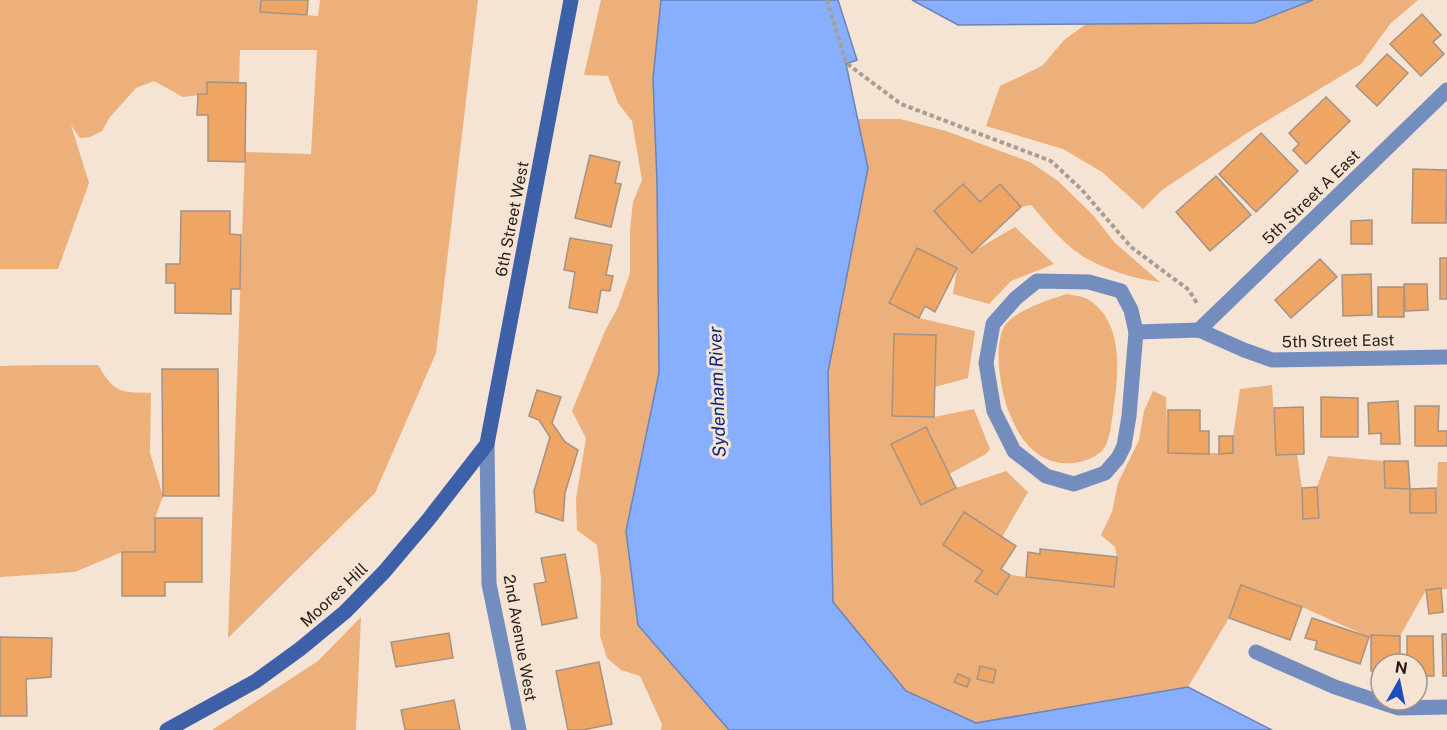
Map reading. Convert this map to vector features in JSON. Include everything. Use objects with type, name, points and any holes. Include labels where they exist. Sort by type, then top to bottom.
[{"type":"street","name":"6th Street West","points":[[487,444],[571,0]]},
{"type":"street","name":"5th Street A East","points":[[1199,330],[1447,90]]},
{"type":"street","points":[[1037,281],[1089,282],[1121,291],[1131,309],[1136,332],[1129,416],[1124,446],[1118,458],[1105,473],[1074,484],[1046,476],[1014,451],[994,411],[986,363],[993,324],[1016,298],[1037,281]]},
{"type":"street","points":[[1136,332],[1199,330]]},
{"type":"street","name":"5th Street East","points":[[1199,330],[1272,360],[1447,357]]},
{"type":"street","name":"Moores Hill","points":[[168,730],[256,681],[300,650],[345,612],[384,572],[428,520],[487,444]]},
{"type":"street","name":"2nd Avenue West","points":[[487,444],[489,584],[519,730]]},
{"type":"street","points":[[1256,652],[1335,687],[1398,708],[1447,707]]},
{"type":"path","points":[[827,0],[846,63],[901,104],[1051,161],[1082,190],[1131,247],[1189,290],[1198,304],[1199,330]]},
{"type":"shaded area","points":[[0,0],[260,0],[260,12],[318,16],[320,0],[478,0],[436,353],[375,493],[228,638],[245,152],[311,154],[317,50],[240,50],[239,83],[208,82],[207,94],[183,97],[154,81],[136,88],[110,117],[102,131],[90,137],[80,138],[71,125],[89,183],[58,269],[0,269]]},
{"type":"shaded area","points":[[601,0],[661,0],[653,79],[657,181],[659,373],[626,531],[638,625],[729,730],[661,730],[662,724],[640,676],[621,670],[607,658],[600,636],[601,579],[597,545],[577,530],[576,499],[586,438],[572,411],[605,331],[618,307],[630,273],[630,230],[633,202],[642,180],[632,121],[618,103],[608,76],[584,75]]},
{"type":"shaded area","points":[[1313,0],[1418,0],[1390,24],[1361,64],[1247,133],[1162,190],[1143,209],[1102,172],[1063,149],[986,126],[1000,86],[1042,66],[1064,40],[1086,24],[1254,23]]},
{"type":"shaded area","points":[[857,119],[900,119],[946,131],[1030,162],[1058,181],[1093,215],[1115,243],[1160,282],[1121,273],[1084,257],[1062,240],[1031,205],[1021,207],[1000,184],[980,202],[963,184],[934,211],[972,252],[1015,227],[1054,264],[1011,281],[989,304],[953,294],[957,268],[917,248],[890,303],[919,318],[975,331],[968,378],[935,387],[936,335],[894,334],[892,416],[934,417],[974,409],[990,449],[986,454],[949,474],[926,427],[891,444],[922,505],[956,488],[1006,471],[1028,492],[1002,537],[964,512],[943,545],[983,571],[976,581],[996,595],[1010,575],[1114,586],[1117,557],[1115,547],[1101,535],[1112,512],[1118,483],[1139,440],[1144,411],[1153,391],[1166,397],[1168,453],[1233,453],[1233,436],[1240,389],[1272,385],[1276,454],[1297,454],[1302,488],[1303,518],[1319,518],[1317,487],[1328,456],[1384,461],[1385,488],[1410,489],[1411,513],[1436,512],[1438,462],[1447,462],[1447,589],[1426,590],[1400,636],[1369,637],[1302,607],[1241,585],[1229,618],[1188,687],[976,723],[906,691],[833,602],[828,372],[868,168]]},
{"type":"shaded area","points":[[1068,294],[1087,299],[1100,309],[1108,321],[1116,348],[1117,377],[1106,445],[1102,451],[1091,458],[1080,462],[1065,463],[1041,456],[1024,440],[1017,429],[1004,396],[1000,376],[999,344],[1008,321],[1033,306]]},
{"type":"shaded area","points":[[98,365],[109,381],[119,389],[151,393],[150,453],[163,496],[155,518],[155,552],[122,552],[75,572],[0,577],[0,366]]},
{"type":"shaded area","points":[[361,617],[356,730],[212,730],[318,661]]},
{"type":"water","name":"Sydenham River","points":[[661,0],[838,0],[857,60],[846,64],[868,168],[828,372],[833,602],[906,691],[976,723],[1188,687],[1272,730],[729,730],[638,625],[626,531],[659,373],[657,181],[653,79]]},
{"type":"water","points":[[912,0],[1313,0],[1254,23],[958,25]]},
{"type":"building","points":[[261,0],[308,0],[307,15],[260,12]]},
{"type":"building","points":[[1422,14],[1441,35],[1433,42],[1444,54],[1421,76],[1390,44]]},
{"type":"building","points":[[1387,54],[1408,73],[1377,106],[1356,86]]},
{"type":"building","points":[[207,82],[246,83],[245,162],[208,161],[208,115],[197,115],[198,94],[207,94]]},
{"type":"building","points":[[1326,97],[1350,121],[1306,164],[1293,150],[1299,144],[1289,133]]},
{"type":"building","points":[[1261,133],[1298,171],[1256,212],[1219,174]]},
{"type":"building","points":[[590,155],[620,162],[615,183],[621,184],[611,227],[575,218]]},
{"type":"building","points":[[1413,169],[1447,170],[1446,223],[1412,223]]},
{"type":"building","points":[[1216,176],[1251,215],[1210,251],[1176,212]]},
{"type":"building","points":[[963,184],[980,202],[1000,184],[1021,207],[972,253],[934,211]]},
{"type":"building","points":[[181,211],[230,211],[230,234],[241,235],[240,289],[231,289],[231,314],[175,313],[175,283],[166,283],[166,264],[180,264]]},
{"type":"building","points":[[1372,220],[1372,244],[1351,244],[1351,221]]},
{"type":"building","points":[[570,238],[612,245],[606,275],[613,276],[610,291],[601,290],[597,313],[569,308],[575,272],[564,270]]},
{"type":"building","points":[[917,248],[957,268],[935,312],[925,306],[919,318],[889,303]]},
{"type":"building","points":[[1440,258],[1447,258],[1447,299],[1440,299]]},
{"type":"building","points":[[1320,259],[1337,277],[1291,318],[1275,300]]},
{"type":"building","points":[[1371,274],[1372,315],[1343,316],[1342,275]]},
{"type":"building","points":[[1404,284],[1427,284],[1428,310],[1405,311]]},
{"type":"building","points":[[1378,287],[1404,287],[1404,317],[1378,317]]},
{"type":"building","points":[[894,334],[936,335],[934,417],[892,416]]},
{"type":"building","points":[[162,369],[218,369],[219,496],[163,496]]},
{"type":"building","points":[[537,390],[561,397],[552,423],[565,442],[578,450],[565,493],[563,521],[536,512],[534,491],[550,437],[539,420],[529,416]]},
{"type":"building","points":[[1321,397],[1358,398],[1358,437],[1321,437]]},
{"type":"building","points":[[1398,401],[1400,444],[1381,444],[1381,433],[1369,434],[1368,403]]},
{"type":"building","points":[[1415,406],[1439,406],[1438,431],[1447,431],[1447,446],[1415,446]]},
{"type":"building","points":[[1303,407],[1304,454],[1276,455],[1274,408]]},
{"type":"building","points":[[1168,410],[1200,410],[1200,431],[1209,431],[1209,454],[1168,453]]},
{"type":"building","points":[[926,427],[956,488],[921,505],[891,444]]},
{"type":"building","points":[[1219,436],[1233,436],[1233,453],[1219,454]]},
{"type":"building","points":[[1384,461],[1408,461],[1410,489],[1385,488]]},
{"type":"building","points":[[1317,487],[1319,518],[1303,519],[1302,488]]},
{"type":"building","points":[[1436,488],[1436,513],[1410,513],[1410,489]]},
{"type":"building","points":[[964,512],[1016,546],[1001,569],[1010,575],[997,595],[975,581],[983,571],[943,545]]},
{"type":"building","points":[[155,518],[202,518],[202,582],[165,582],[165,596],[122,596],[122,552],[155,552]]},
{"type":"building","points":[[1040,549],[1117,557],[1114,587],[1026,577],[1028,552],[1040,554]]},
{"type":"building","points":[[565,554],[577,618],[542,625],[534,584],[546,582],[541,558]]},
{"type":"building","points":[[1241,585],[1302,607],[1290,640],[1229,618]]},
{"type":"building","points":[[1441,588],[1443,612],[1429,614],[1426,590]]},
{"type":"building","points":[[1312,618],[1369,637],[1360,664],[1315,649],[1317,641],[1305,638]]},
{"type":"building","points":[[449,633],[453,658],[396,667],[391,642]]},
{"type":"building","points":[[1442,634],[1447,634],[1447,676],[1443,676]]},
{"type":"building","points":[[1371,635],[1400,636],[1400,652],[1371,652]]},
{"type":"building","points":[[1407,636],[1433,636],[1434,676],[1429,676],[1429,652],[1407,652]]},
{"type":"building","points":[[0,637],[52,638],[51,677],[26,679],[27,716],[0,716]]},
{"type":"building","points":[[599,662],[612,724],[583,730],[568,730],[556,671]]},
{"type":"building","points":[[980,666],[996,670],[993,683],[977,679]]},
{"type":"building","points":[[958,674],[970,679],[967,687],[954,682]]},
{"type":"building","points":[[454,700],[460,730],[405,730],[401,710]]}]
